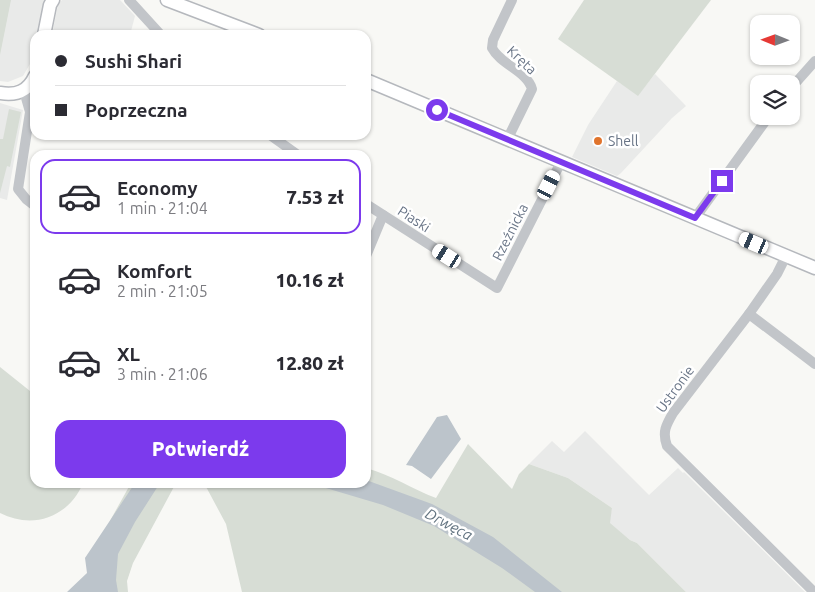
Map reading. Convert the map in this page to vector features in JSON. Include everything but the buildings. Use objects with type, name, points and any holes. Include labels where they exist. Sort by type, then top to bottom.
[{"type":"main road","points":[[167,0],[246,30]]},
{"type":"main road","points":[[45,30],[51,2]]},
{"type":"main road","points":[[371,82],[815,268]]},
{"type":"main road","points":[[0,93],[14,94],[24,91],[30,85]]},
{"type":"street","points":[[129,0],[156,30]]},
{"type":"street","name":"Kręta","points":[[508,140],[532,90],[528,81],[499,57],[492,48],[493,40],[512,0]]},
{"type":"street","points":[[800,78],[815,61]]},
{"type":"street","points":[[24,91],[30,112],[18,189],[30,202]]},
{"type":"street","points":[[695,218],[762,125]]},
{"type":"street","points":[[277,140],[291,150]]},
{"type":"street","name":"Rzeźnicka","points":[[497,288],[561,162]]},
{"type":"street","name":"Piaski","points":[[371,207],[497,288]]},
{"type":"street","points":[[371,244],[383,215]]},
{"type":"street","name":"Ustronie","points":[[786,256],[777,274],[749,314],[673,413],[665,428],[664,436],[667,446],[814,592]]},
{"type":"street","points":[[749,314],[815,364]]},
{"type":"shaded area","points":[[0,0],[44,0],[39,30],[30,30],[30,64],[23,76],[8,82],[0,81]]},
{"type":"shaded area","points":[[0,0],[11,0],[0,55]]},
{"type":"shaded area","points":[[62,0],[120,0],[135,16],[131,30],[53,30],[58,4]]},
{"type":"shaded area","points":[[584,0],[711,0],[638,96],[558,39]]},
{"type":"shaded area","points":[[655,74],[686,106],[672,118],[621,173],[617,176],[572,157],[588,125],[617,81],[638,95]]},
{"type":"shaded area","points":[[0,103],[23,110],[7,200],[0,198]]},
{"type":"shaded area","points":[[9,109],[21,112],[10,167],[7,166],[0,193],[0,139],[3,139]]},
{"type":"shaded area","points":[[0,367],[30,391],[30,488],[80,488],[69,504],[49,517],[25,520],[12,518],[0,513]]},
{"type":"shaded area","points":[[585,431],[649,495],[678,468],[684,472],[805,592],[686,592],[637,543],[630,540],[609,523],[612,508],[568,478],[529,464],[552,441],[564,452]]},
{"type":"shaded area","points":[[468,444],[512,489],[519,474],[529,464],[568,478],[612,508],[610,523],[630,540],[637,543],[686,592],[242,592],[226,524],[207,488],[371,488],[371,470],[385,474],[436,498]]},
{"type":"shaded area","points":[[128,488],[173,488],[133,563],[127,581],[128,592],[95,592],[95,562],[111,519]]},
{"type":"water","points":[[447,415],[461,439],[431,479],[412,466],[406,465],[437,417]]},
{"type":"water","name":"Drwęca","points":[[371,482],[432,504],[493,537],[562,592],[535,592],[502,568],[434,526],[383,505],[326,488],[371,488]]},
{"type":"water","points":[[132,488],[157,488],[135,522],[118,554],[116,580],[118,592],[67,592],[87,573],[85,558]]},
{"type":"place","name":"Shell","points":[[598,141]]},
{"type":"route","points":[[437,110],[695,218],[722,181]]}]
